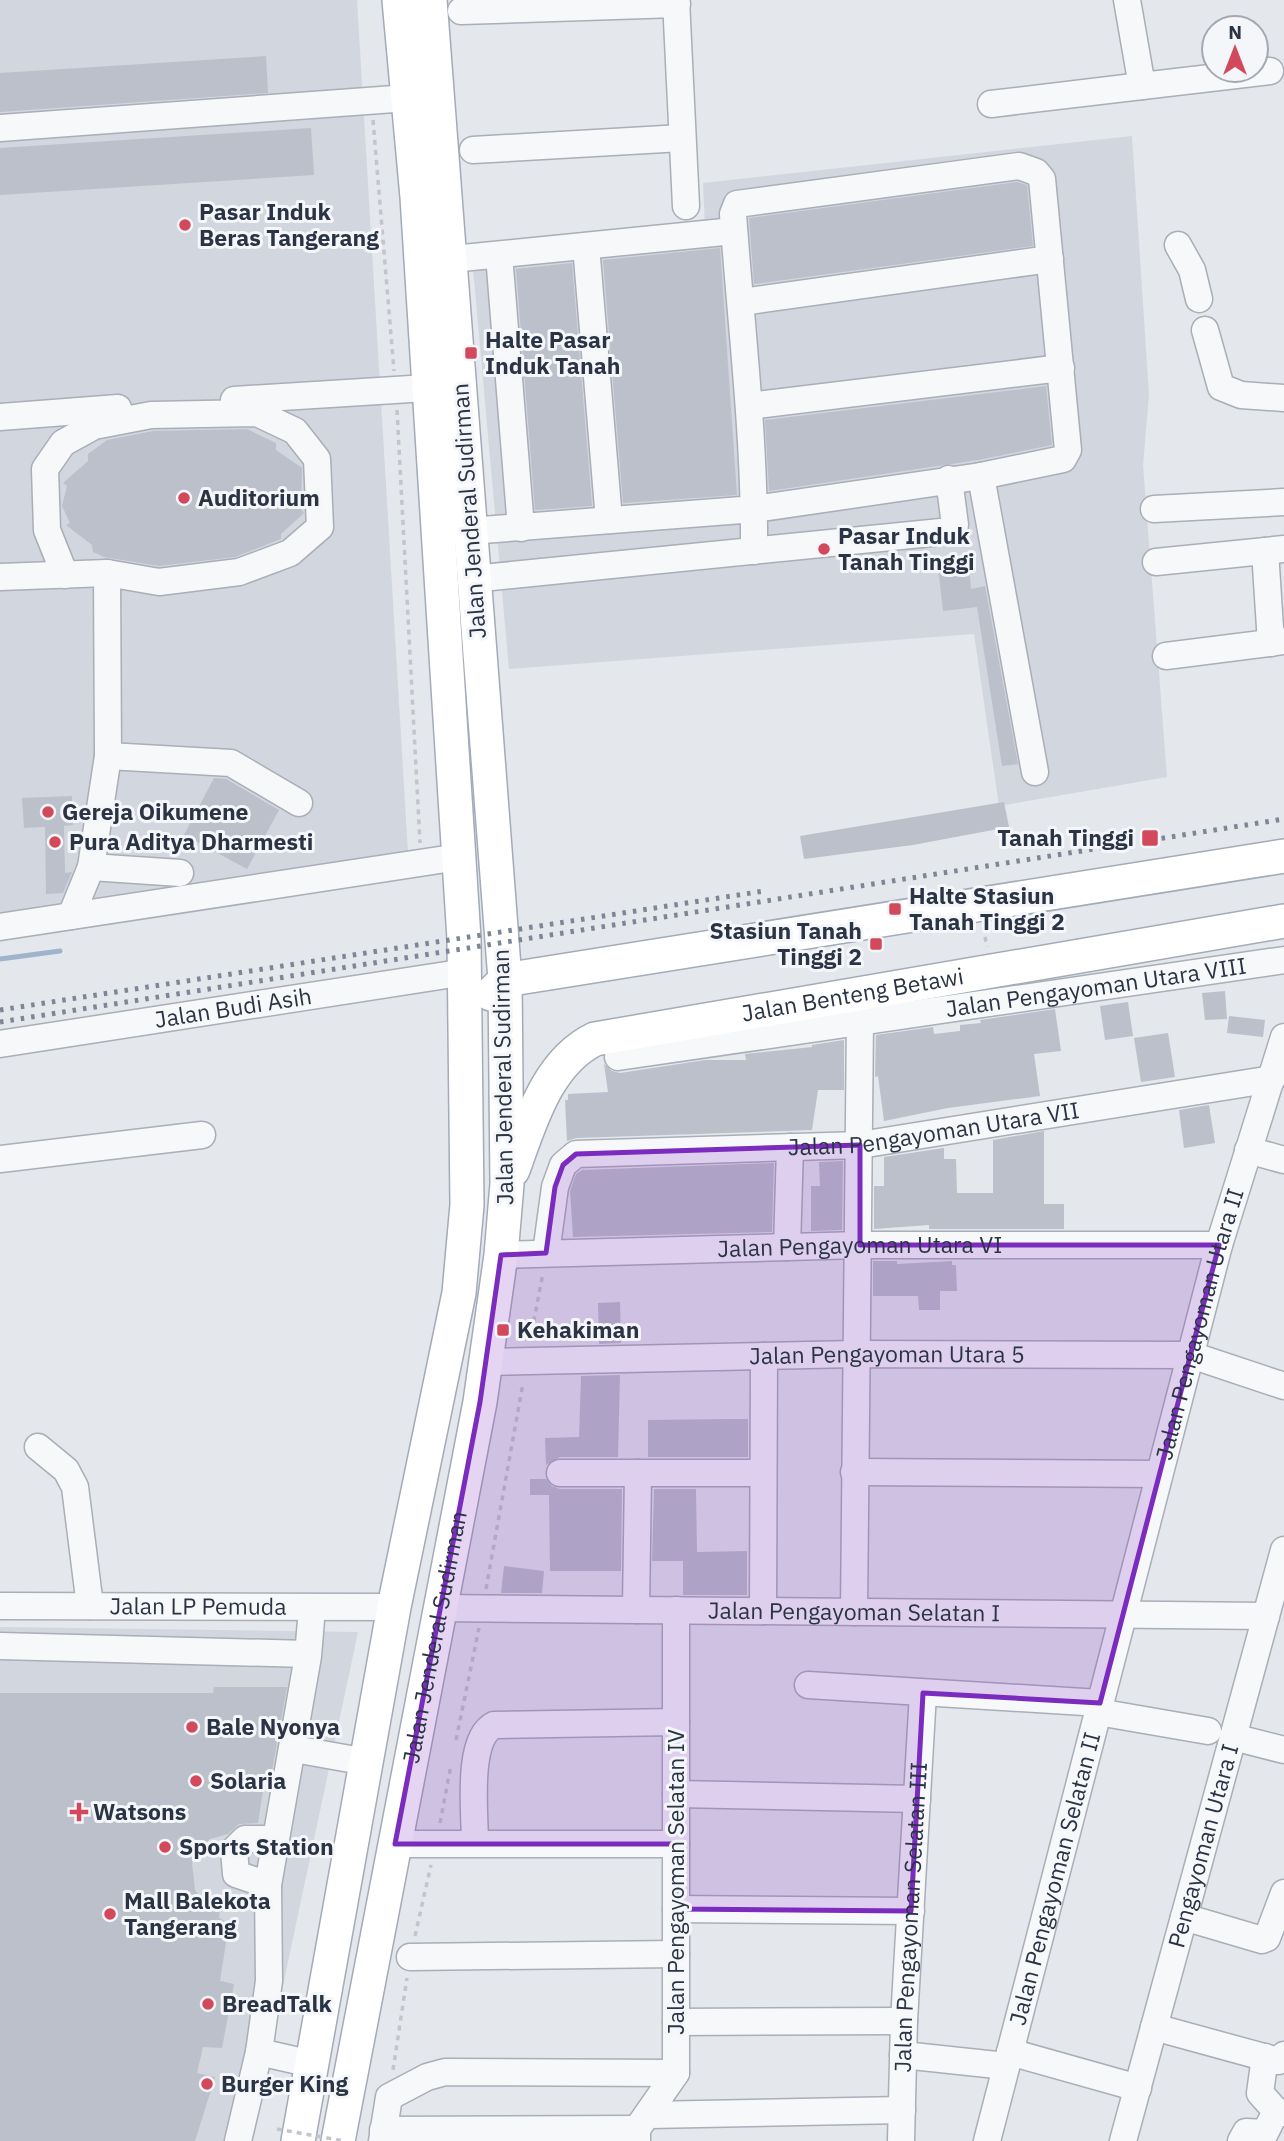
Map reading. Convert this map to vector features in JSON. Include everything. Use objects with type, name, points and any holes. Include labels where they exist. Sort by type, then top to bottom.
[{"type":"main road","name":"Jalan Jenderal Sudirman","points":[[341,2141],[486,1362],[502,1255],[507,1169],[505,980],[469,531],[435,261],[408,98],[400,0]]},
{"type":"main road","name":"Jalan Jenderal Sudirman","points":[[288,2135],[312,2064],[394,1607],[458,1293],[467,1205],[466,972],[459,857],[411,389],[435,261],[430,0]]},
{"type":"main road","points":[[466,1039],[480,1011],[505,980],[1284,856]]},
{"type":"main road","name":"Jalan Benteng Betawi","points":[[507,1169],[555,1073],[579,1047],[595,1039],[1284,921]]},
{"type":"main road","points":[[467,1153],[507,1169]]},
{"type":"street","points":[[1127,0],[1142,86]]},
{"type":"street","points":[[461,11],[677,2],[686,206]]},
{"type":"street","points":[[991,104],[1200,79]]},
{"type":"street","points":[[0,128],[408,98]]},
{"type":"street","points":[[473,150],[682,138]]},
{"type":"street","points":[[469,531],[755,509],[981,476],[1056,461],[1068,454],[1042,179],[1036,172],[1019,166],[740,202],[733,210],[749,406],[755,509],[754,551]]},
{"type":"street","points":[[435,261],[734,231]]},
{"type":"street","points":[[1178,245],[1192,270],[1199,299]]},
{"type":"street","points":[[586,246],[609,520]]},
{"type":"street","points":[[499,255],[521,527]]},
{"type":"street","points":[[742,302],[1050,259]]},
{"type":"street","points":[[1205,330],[1222,387],[1241,396],[1284,398]]},
{"type":"street","points":[[749,406],[1061,369]]},
{"type":"street","points":[[0,417],[411,389]]},
{"type":"street","points":[[0,577],[65,575],[107,573],[159,582],[239,572],[290,553],[320,527],[317,458],[295,431],[257,413],[151,415],[94,426],[62,443],[45,469],[47,530],[65,575]]},
{"type":"street","points":[[981,476],[1035,772]]},
{"type":"street","points":[[472,579],[951,531],[955,525],[949,479]]},
{"type":"street","points":[[1154,509],[1284,502]]},
{"type":"street","points":[[1156,562],[1275,550],[1277,642],[1166,656]]},
{"type":"street","points":[[71,916],[91,867],[108,757],[107,573]]},
{"type":"street","points":[[108,757],[232,763],[299,803]]},
{"type":"street","points":[[0,927],[459,857]]},
{"type":"street","points":[[91,867],[180,873]]},
{"type":"street","name":"Jalan Pengayoman Utara VIII","points":[[618,1057],[1284,960]]},
{"type":"street","name":"Jalan Budi Asih","points":[[0,1044],[466,972]]},
{"type":"street","points":[[854,1612],[855,1354],[860,1245],[860,1020]]},
{"type":"street","name":"Jalan Pengayoman Utara II","points":[[1123,1614],[1219,1244],[1284,1037]]},
{"type":"street","name":"Jalan Pengayoman Utara VII","points":[[546,1252],[555,1187],[563,1165],[576,1154],[860,1145],[1272,1079]]},
{"type":"street","points":[[0,1159],[202,1135]]},
{"type":"street","points":[[787,1247],[790,1147]]},
{"type":"street","points":[[1248,1150],[1284,1160]]},
{"type":"street","name":"Jalan Pengayoman Utara VI","points":[[502,1255],[860,1245],[1219,1244]]},
{"type":"street","name":"Jalan Pengayoman Utara 5","points":[[486,1362],[855,1354],[1191,1355],[1284,1386]]},
{"type":"street","points":[[763,1611],[764,1356]]},
{"type":"street","points":[[38,1447],[66,1470],[75,1487],[90,1606]]},
{"type":"street","points":[[854,1472],[1160,1474]]},
{"type":"street","points":[[560,1473],[764,1473]]},
{"type":"street","points":[[636,1610],[638,1473]]},
{"type":"street","name":"Pengayoman Utara I","points":[[1123,2141],[1184,1917],[1221,1734],[1266,1616],[1284,1550]]},
{"type":"street","name":"Jalan LP Pemuda","points":[[0,1606],[394,1607]]},
{"type":"street","points":[[238,2141],[259,2052],[268,1981],[268,1885],[294,1749],[312,1608]]},
{"type":"street","name":"Jalan Pengayoman Selatan I","points":[[441,1608],[1266,1616]]},
{"type":"street","name":"Jalan Pengayoman Selatan IV","points":[[676,1610],[676,2073]]},
{"type":"street","name":"Jalan Pengayoman Selatan II","points":[[986,2141],[1123,1614]]},
{"type":"street","points":[[0,1646],[307,1654]]},
{"type":"street","points":[[808,1685],[1099,1708],[1284,1750]]},
{"type":"street","name":"Jalan Pengayoman Selatan III","points":[[901,2141],[904,2021],[923,1693]]},
{"type":"street","points":[[475,1843],[476,1747],[486,1729],[494,1725],[676,1722]]},
{"type":"street","points":[[294,1749],[367,1762]]},
{"type":"street","points":[[676,1794],[917,1799]]},
{"type":"street","points":[[268,1885],[236,1874],[234,1850],[245,1839],[276,1839]]},
{"type":"street","points":[[395,1844],[676,1844]]},
{"type":"street","points":[[1184,1917],[1262,1940],[1267,1938],[1284,1893]]},
{"type":"street","points":[[676,1909],[911,1911]]},
{"type":"street","points":[[411,1957],[676,1954]]},
{"type":"street","points":[[676,2022],[904,2021]]},
{"type":"street","points":[[1154,2027],[1274,2056],[1260,2093],[1280,2112],[1265,2133],[1246,2132],[1241,2141]]},
{"type":"street","points":[[259,2052],[312,2064]]},
{"type":"street","points":[[903,2055],[1008,2059],[1138,2088]]},
{"type":"street","points":[[676,2073],[445,2072],[427,2077],[389,2096],[383,2136],[641,2128],[902,2110]]},
{"type":"street","points":[[641,2128],[676,2073]]},
{"type":"path","points":[[371,102],[411,389],[421,862]]},
{"type":"path","points":[[982,919],[988,955]]},
{"type":"path","points":[[456,1741],[483,1608],[546,1252]]},
{"type":"path","points":[[389,2096],[411,1957],[454,1754]]},
{"type":"path","points":[[288,2135],[341,2141]]},
{"type":"highlighted area","points":[[860,1145],[860,1245],[1219,1245],[1100,1703],[923,1693],[911,1911],[676,1909],[676,1844],[395,1844],[480,1402],[501,1255],[546,1253],[555,1187],[563,1165],[576,1154]]},
{"type":"shaded area","points":[[0,0],[357,0],[408,853],[0,920]]},
{"type":"shaded area","name":"Pasar Induk Tanah Tinggi","points":[[1132,136],[1149,395],[1143,465],[1167,777],[999,806],[974,634],[509,669],[471,246],[705,228],[703,183]]},
{"type":"shaded area","name":"Mall Balekota Tangerang","points":[[0,1627],[358,1632],[250,2141],[0,2141]]},
{"type":"building","points":[[266,56],[268,93],[0,112],[0,73]]},
{"type":"building","points":[[311,128],[314,175],[0,195],[0,148]]},
{"type":"building","points":[[1017,182],[1027,185],[1033,246],[754,284],[749,218]]},
{"type":"building","points":[[720,248],[737,495],[623,503],[603,260]]},
{"type":"building","points":[[572,263],[592,506],[535,510],[516,269]]},
{"type":"building","points":[[1046,386],[1052,445],[978,460],[769,491],[765,420]]},
{"type":"building","name":"Auditorium","points":[[247,429],[276,443],[276,450],[302,468],[301,509],[304,513],[281,534],[281,539],[235,557],[159,566],[104,557],[93,552],[92,545],[66,525],[70,523],[62,506],[67,486],[63,483],[88,461],[88,454],[107,440],[153,431]]},
{"type":"building","points":[[968,554],[971,589],[985,586],[1018,764],[1002,766],[977,607],[943,611],[937,558]]},
{"type":"building","points":[[214,778],[226,779],[279,810],[247,869],[184,835]]},
{"type":"building","points":[[72,796],[73,825],[64,826],[65,873],[72,872],[63,893],[46,894],[45,827],[24,828],[22,798]]},
{"type":"building","points":[[1004,802],[1009,827],[913,845],[804,859],[800,836]]},
{"type":"building","points":[[1225,991],[1227,1019],[1205,1020],[1202,993]]},
{"type":"building","points":[[1128,1002],[1133,1036],[1105,1040],[1100,1006]]},
{"type":"building","points":[[1055,1009],[1061,1051],[1034,1054],[1040,1096],[948,1108],[884,1121],[878,1076],[875,1077],[876,1035],[933,1027],[934,1034],[960,1031],[960,1025],[981,1023],[980,1020]]},
{"type":"building","points":[[1229,1016],[1265,1020],[1263,1037],[1227,1033]]},
{"type":"building","points":[[1168,1033],[1175,1077],[1141,1082],[1134,1038]]},
{"type":"building","points":[[844,1040],[844,1090],[818,1090],[812,1130],[576,1138],[567,1141],[565,1100],[568,1100],[568,1094],[608,1092],[604,1064],[612,1071],[620,1073],[705,1060],[746,1060],[745,1054],[812,1047]]},
{"type":"building","points":[[1209,1105],[1215,1143],[1184,1148],[1179,1110]]},
{"type":"building","points":[[1044,1131],[1044,1204],[1064,1204],[1064,1229],[929,1229],[929,1225],[874,1229],[874,1186],[884,1186],[884,1157],[944,1148],[944,1159],[956,1159],[957,1193],[993,1193],[993,1140]]},
{"type":"building","points":[[843,1161],[842,1230],[811,1231],[811,1186],[820,1186],[819,1162]]},
{"type":"building","points":[[774,1163],[772,1232],[573,1237],[570,1191],[576,1174],[582,1170]]},
{"type":"building","points":[[873,1261],[897,1261],[897,1264],[952,1261],[952,1265],[956,1265],[957,1291],[940,1291],[940,1310],[919,1310],[918,1296],[873,1296]]},
{"type":"building","points":[[620,1302],[621,1343],[599,1344],[598,1303]]},
{"type":"building","points":[[620,1375],[618,1457],[560,1457],[546,1465],[545,1438],[579,1437],[581,1376]]},
{"type":"building","points":[[748,1419],[748,1457],[648,1457],[648,1420]]},
{"type":"building","points":[[530,1479],[546,1479],[552,1486],[560,1489],[622,1489],[621,1571],[550,1571],[549,1495],[530,1495]]},
{"type":"building","points":[[654,1489],[696,1489],[697,1552],[747,1551],[747,1595],[683,1595],[683,1561],[652,1561]]},
{"type":"building","points":[[504,1566],[544,1571],[542,1593],[501,1593]]},
{"type":"building","name":"Mall Balekota Tangerang","points":[[214,1687],[287,1687],[270,1782],[264,1783],[258,1823],[239,1824],[228,1834],[210,1839],[196,1853],[192,1863],[195,1890],[201,1898],[220,1909],[219,1918],[229,1923],[220,1981],[234,1984],[222,2048],[203,2047],[197,2073],[215,2077],[195,2141],[0,2141],[0,1693],[213,1693]]},
{"type":"waterway","points":[[0,959],[60,951]]},
{"type":"railway","points":[[0,1022],[1284,819]]},
{"type":"railway","points":[[0,1010],[764,891]]},
{"type":"place","name":"Pasar Induk Beras Tangerang","points":[[185,225]]},
{"type":"place","name":"Halte Pasar Induk Tanah","points":[[471,353]]},
{"type":"place","name":"Auditorium","points":[[184,498]]},
{"type":"place","name":"Pasar Induk Tanah Tinggi","points":[[824,549]]},
{"type":"place","name":"Gereja Oikumene","points":[[48,812]]},
{"type":"place","name":"Tanah Tinggi","points":[[1150,838]]},
{"type":"place","name":"Pura Aditya Dharmesti","points":[[55,842]]},
{"type":"place","name":"Halte Stasiun Tanah Tinggi 2","points":[[895,909]]},
{"type":"place","name":"Stasiun Tanah Tinggi 2","points":[[876,944]]},
{"type":"place","name":"Kehakiman","points":[[503,1330]]},
{"type":"place","name":"Bale Nyonya","points":[[192,1727]]},
{"type":"place","name":"Solaria","points":[[196,1781]]},
{"type":"place","name":"Watsons","points":[[79,1812]]},
{"type":"place","name":"Sports Station","points":[[165,1847]]},
{"type":"place","name":"Mall Balekota Tangerang","points":[[110,1914]]},
{"type":"place","name":"BreadTalk","points":[[208,2004]]},
{"type":"place","name":"Burger King","points":[[207,2084]]}]
